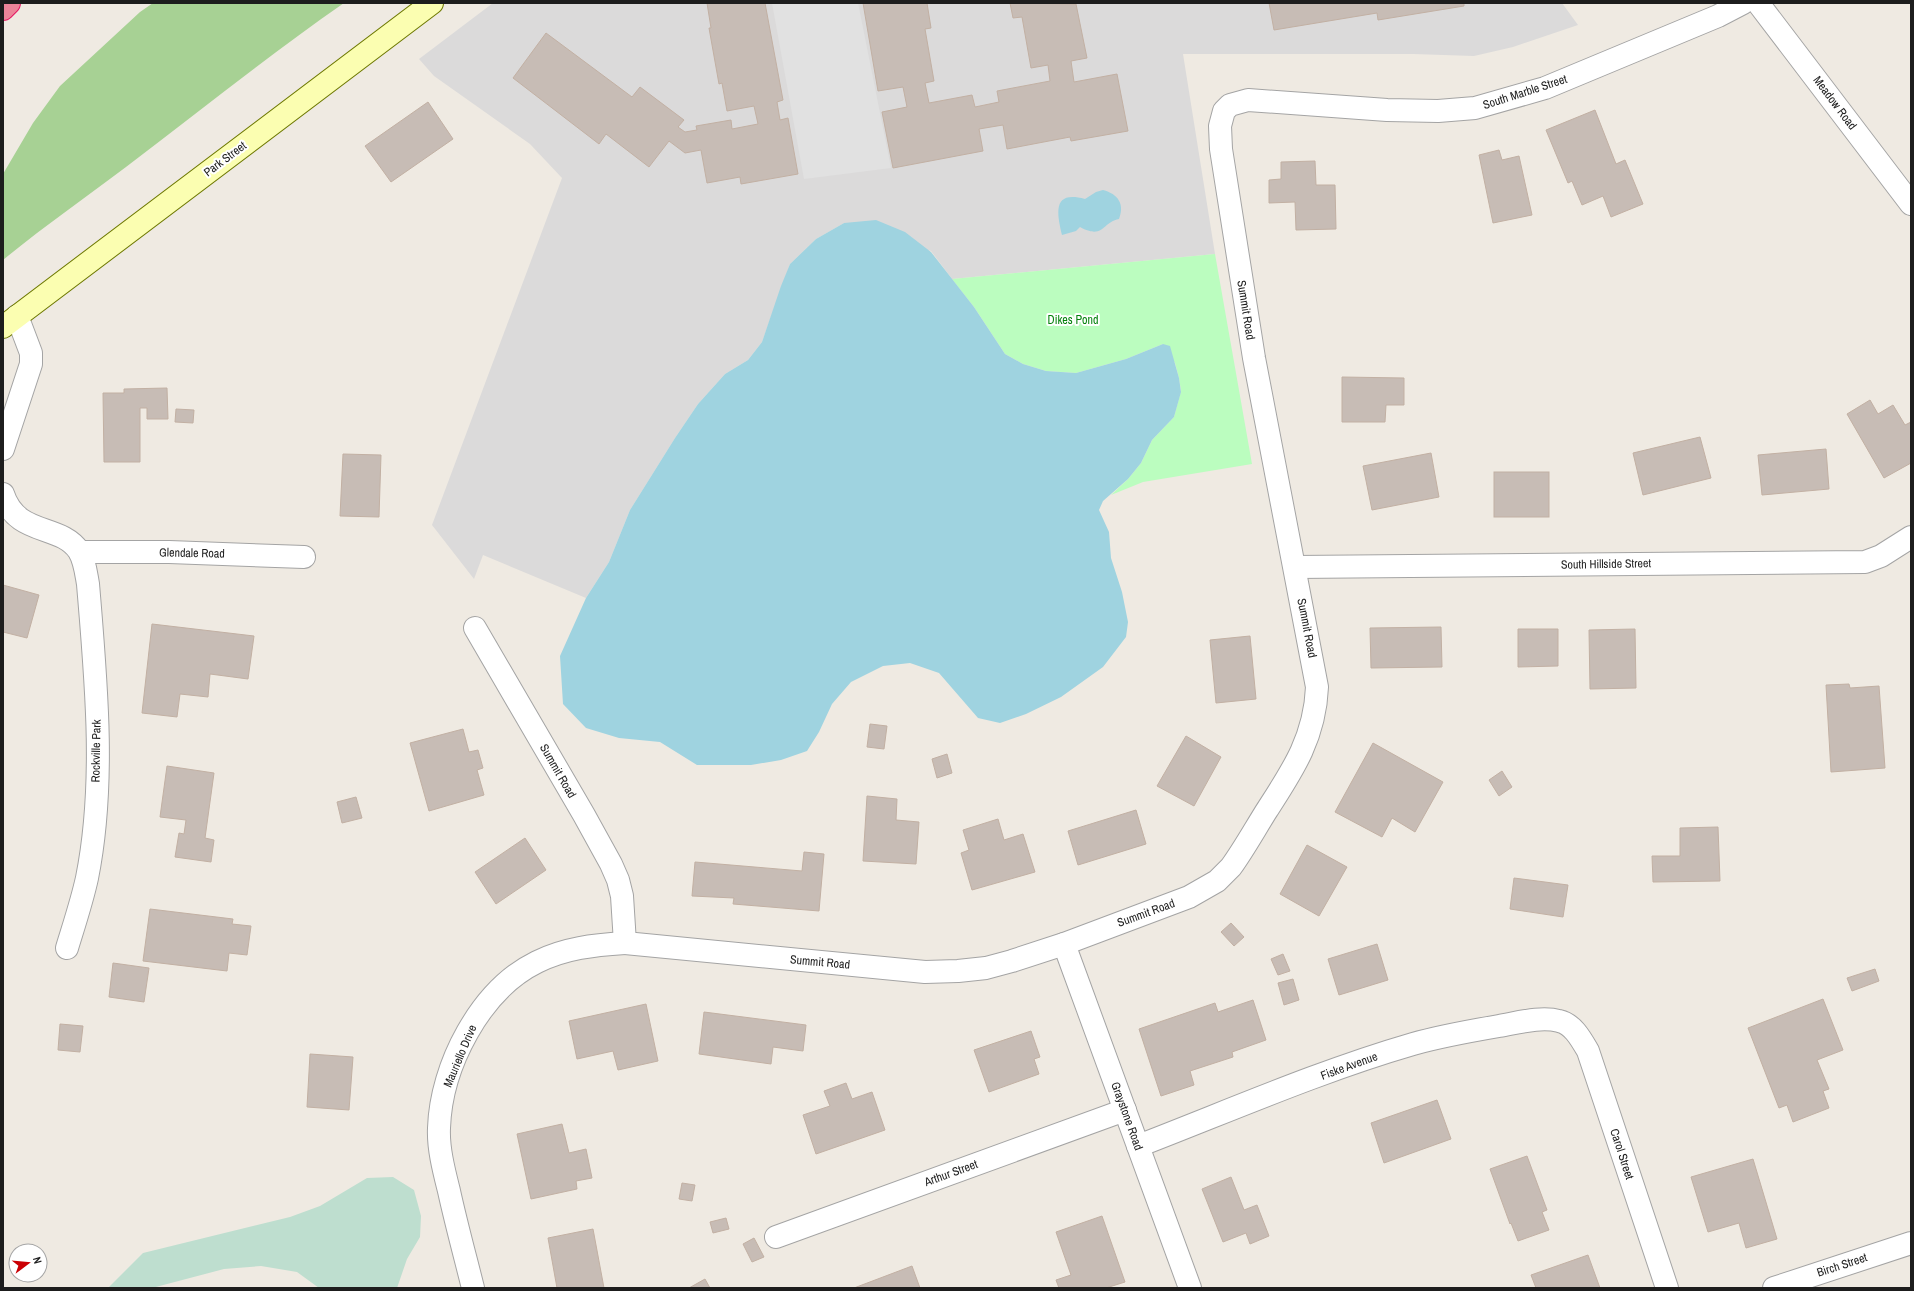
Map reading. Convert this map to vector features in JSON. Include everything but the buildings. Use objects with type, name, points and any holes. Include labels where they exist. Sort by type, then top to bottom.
[{"type":"highway","points":[[3,9],[9,3]]},
{"type":"main road","name":"Park Street","points":[[10,321],[432,3]]},
{"type":"street","name":"South Marble Street","points":[[1224,111],[1230,104],[1248,100],[1387,110],[1438,111],[1475,108],[1545,88],[1718,16],[1743,3]]},
{"type":"street","name":"Meadow Road","points":[[1758,3],[1911,204]]},
{"type":"street","name":"Summit Road","points":[[476,628],[611,864],[618,880],[622,896],[625,943],[943,972],[992,966],[1064,944],[1189,897],[1217,881],[1237,859],[1296,765],[1305,744],[1312,721],[1317,687],[1254,358],[1227,198],[1220,149],[1220,126],[1224,111]]},
{"type":"street","points":[[3,449],[31,364],[28,346],[10,321]]},
{"type":"street","points":[[3,494],[12,511],[20,519],[30,526],[66,540],[80,552]]},
{"type":"street","name":"South Hillside Street","points":[[1295,567],[1865,562],[1881,556],[1911,538]]},
{"type":"street","name":"Glendale Road","points":[[80,552],[169,552],[304,557]]},
{"type":"street","name":"Rockville Park","points":[[67,948],[88,872],[95,819],[97,729],[94,663],[88,584],[80,552]]},
{"type":"street","name":"Mauriello Drive","points":[[473,1288],[443,1168],[439,1129],[443,1096],[457,1055],[478,1014],[506,983],[536,962],[570,950],[588,946],[625,943]]},
{"type":"street","name":"Graystone Road","points":[[1064,944],[1190,1288]]},
{"type":"street","name":"Fiske Avenue","points":[[1138,1146],[1347,1065],[1414,1043],[1465,1032],[1530,1021],[1553,1020],[1568,1025]]},
{"type":"street","name":"Carol Street","points":[[1568,1025],[1577,1034],[1588,1051],[1667,1288]]},
{"type":"street","name":"Arthur Street","points":[[776,1237],[1125,1110]]},
{"type":"street","name":"Birch Street","points":[[1774,1288],[1911,1243]]},
{"type":"shaded area","points":[[493,3],[1562,3],[1578,25],[1513,47],[1474,56],[1413,54],[1183,54],[1215,254],[952,279],[931,251],[844,223],[816,239],[790,264],[762,342],[748,360],[725,374],[698,404],[675,438],[630,510],[609,562],[586,598],[483,555],[474,579],[432,525],[562,178],[530,144],[434,76],[419,59]]},
{"type":"shaded area","points":[[772,3],[858,3],[891,168],[804,179]]},
{"type":"green space","points":[[153,3],[344,3],[261,63],[3,260],[3,174],[33,123],[60,86],[140,12]]},
{"type":"green space","name":"Dikes Pond","points":[[1215,254],[1252,464],[1143,482],[1111,495],[1128,479],[1141,463],[1152,440],[1174,417],[1181,391],[1175,363],[1163,344],[1126,359],[1076,373],[1046,371],[1023,364],[1005,354],[974,307],[952,279]]},
{"type":"green space","points":[[393,1177],[414,1190],[421,1216],[420,1237],[407,1259],[397,1288],[319,1288],[297,1272],[261,1266],[224,1269],[152,1288],[108,1288],[143,1253],[290,1217],[320,1206],[367,1178]]},
{"type":"water","points":[[1103,190],[1113,194],[1119,200],[1121,204],[1121,214],[1119,219],[1109,223],[1098,231],[1088,231],[1080,227],[1076,231],[1062,235],[1058,212],[1059,205],[1062,201],[1067,198],[1074,197],[1085,199],[1096,192]]},
{"type":"water","points":[[876,220],[905,232],[931,252],[974,307],[1005,354],[1023,364],[1046,371],[1076,373],[1126,359],[1163,344],[1170,346],[1179,378],[1181,392],[1174,417],[1152,440],[1141,463],[1128,479],[1103,501],[1099,510],[1109,532],[1111,558],[1122,592],[1128,622],[1126,637],[1103,667],[1061,697],[1026,714],[1000,723],[978,718],[939,673],[910,663],[883,666],[851,682],[832,704],[819,732],[807,751],[781,760],[751,765],[697,765],[660,742],[619,738],[586,728],[563,704],[560,656],[586,598],[609,562],[630,510],[698,404],[725,374],[748,360],[762,342],[790,264],[816,239],[844,223]]}]
